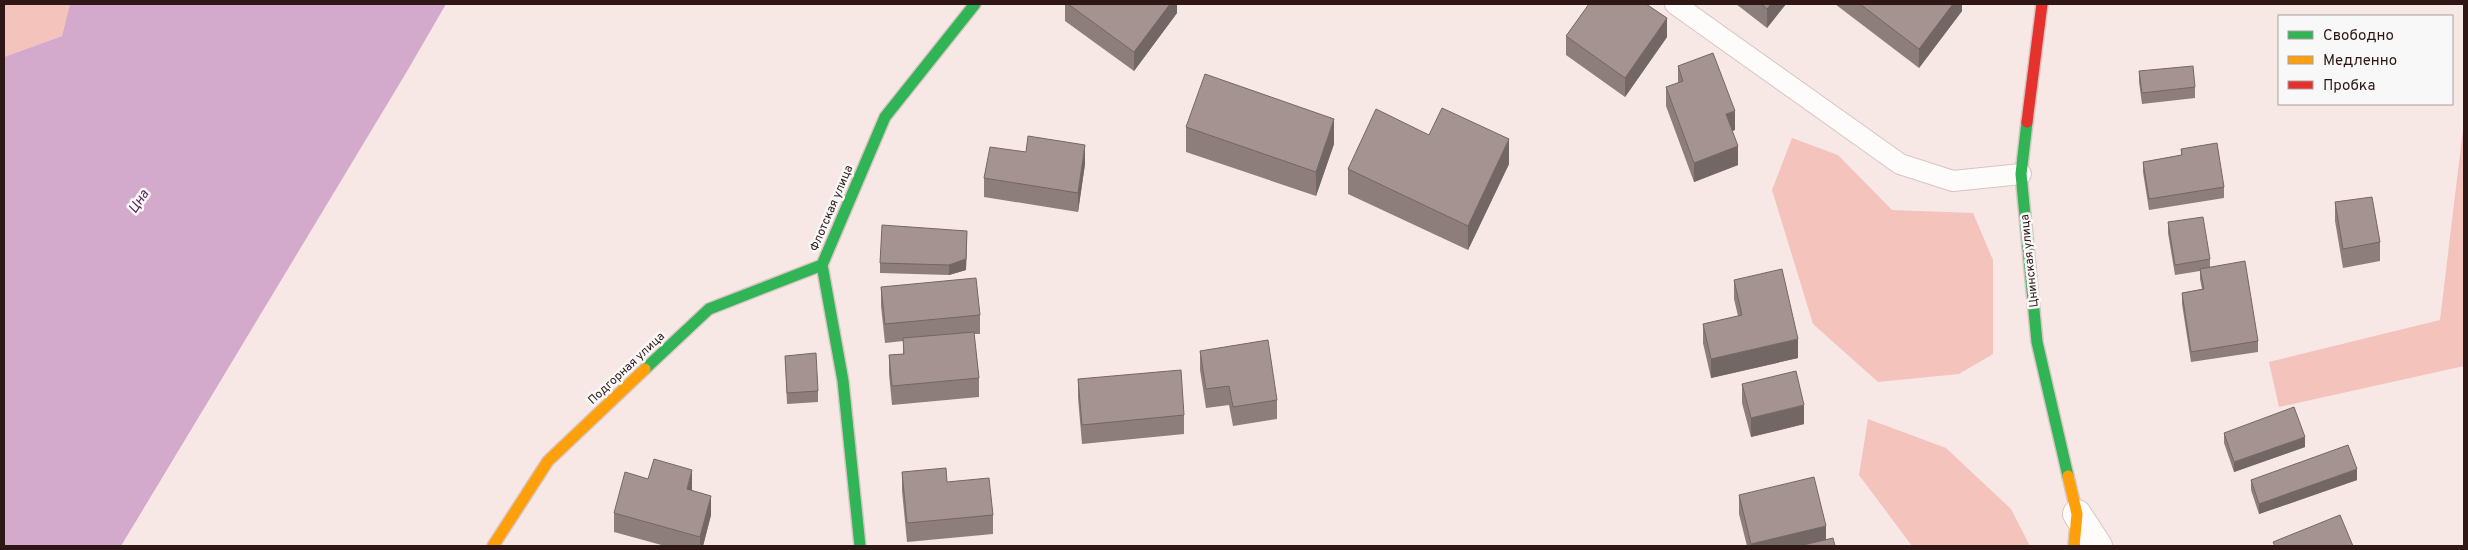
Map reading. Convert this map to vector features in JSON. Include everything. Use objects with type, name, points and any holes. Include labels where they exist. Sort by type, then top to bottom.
[{"type":"street","name":"Флотская улица","points":[[860,546],[843,381],[822,265],[885,117],[975,4]]},
{"type":"street","name":"Цнинская улица","points":[[2042,4],[2021,174],[2037,342],[2077,514],[2074,546]]},
{"type":"street","name":"Подгорная улица","points":[[493,546],[548,461],[709,309],[822,265]]},
{"type":"street","name":"Цнинская улица","points":[[2077,514],[2098,546]]},
{"type":"lane","points":[[1675,4],[1900,164],[1953,181],[2021,174]]},
{"type":"shaded area","points":[[4,4],[70,4],[62,36],[4,57]]},
{"type":"shaded area","points":[[2464,121],[2464,366],[2279,407],[2269,362],[2440,320]]},
{"type":"shaded area","points":[[1792,138],[1838,155],[1892,210],[1973,213],[1993,260],[1993,354],[1959,374],[1878,382],[1813,324],[1772,190]]},
{"type":"shaded area","points":[[1868,419],[1946,448],[2011,509],[2030,546],[1912,546],[1859,475]]},
{"type":"water","name":"Цна","points":[[70,4],[446,4],[121,546],[4,546],[4,57],[62,36]]},
{"type":"building","points":[[1068,4],[1170,4],[1134,52]]},
{"type":"building","points":[[1589,4],[1646,4],[1667,18],[1625,78],[1566,36]]},
{"type":"building","points":[[1761,4],[1771,4],[1767,9]]},
{"type":"building","points":[[1860,4],[1953,4],[1919,49]]},
{"type":"building","points":[[1713,53],[1735,111],[1726,114],[1738,146],[1694,163],[1666,87],[1683,81],[1678,66]]},
{"type":"building","points":[[2193,66],[2195,87],[2142,93],[2139,71]]},
{"type":"building","points":[[1205,74],[1334,119],[1316,172],[1186,127]]},
{"type":"building","points":[[1442,108],[1509,139],[1468,226],[1348,169],[1376,109],[1429,135]]},
{"type":"building","points":[[1028,136],[1085,145],[1078,193],[984,178],[990,147],[1026,152]]},
{"type":"building","points":[[2217,143],[2224,187],[2149,199],[2143,162],[2182,155],[2181,149]]},
{"type":"building","points":[[2372,197],[2380,242],[2343,249],[2335,202]]},
{"type":"building","points":[[2203,217],[2210,259],[2175,265],[2168,222]]},
{"type":"building","points":[[882,225],[967,231],[966,259],[949,265],[880,263]]},
{"type":"building","points":[[2245,261],[2258,341],[2191,352],[2182,293],[2204,289],[2200,269]]},
{"type":"building","points":[[1782,269],[1798,339],[1711,359],[1703,324],[1742,315],[1734,280]]},
{"type":"building","points":[[976,278],[980,315],[885,324],[881,287]]},
{"type":"building","points":[[974,332],[979,378],[892,386],[889,355],[904,354],[903,338]]},
{"type":"building","points":[[1268,340],[1277,400],[1233,407],[1229,386],[1206,389],[1200,351]]},
{"type":"building","points":[[816,353],[818,391],[787,393],[785,356]]},
{"type":"building","points":[[1181,370],[1184,415],[1082,425],[1078,379]]},
{"type":"building","points":[[1796,371],[1804,405],[1751,418],[1742,384]]},
{"type":"building","points":[[2294,407],[2305,437],[2234,462],[2224,433]]},
{"type":"building","points":[[2348,445],[2357,469],[2259,504],[2251,480]]},
{"type":"building","points":[[654,459],[692,470],[687,489],[711,496],[700,537],[614,513],[625,472],[648,479]]},
{"type":"building","points":[[946,468],[947,482],[989,478],[993,515],[907,523],[902,472]]},
{"type":"building","points":[[1814,477],[1826,526],[1751,544],[1739,495]]},
{"type":"building","points":[[2340,515],[2353,546],[2275,546],[2273,542]]},
{"type":"building","points":[[1833,538],[1835,546],[1799,546]]},
{"type":"traffic: fast","points":[[860,546],[843,381],[822,265],[885,117],[975,4]]},
{"type":"traffic: fast","points":[[2027,122],[2021,174],[2037,342],[2068,476]]},
{"type":"traffic: fast","points":[[645,369],[709,309],[822,265]]},
{"type":"traffic: slow","points":[[493,546],[548,461],[645,369]]},
{"type":"traffic: slow","points":[[2068,476],[2077,514],[2074,546]]},
{"type":"traffic: jam","points":[[2027,122],[2042,4]]}]
